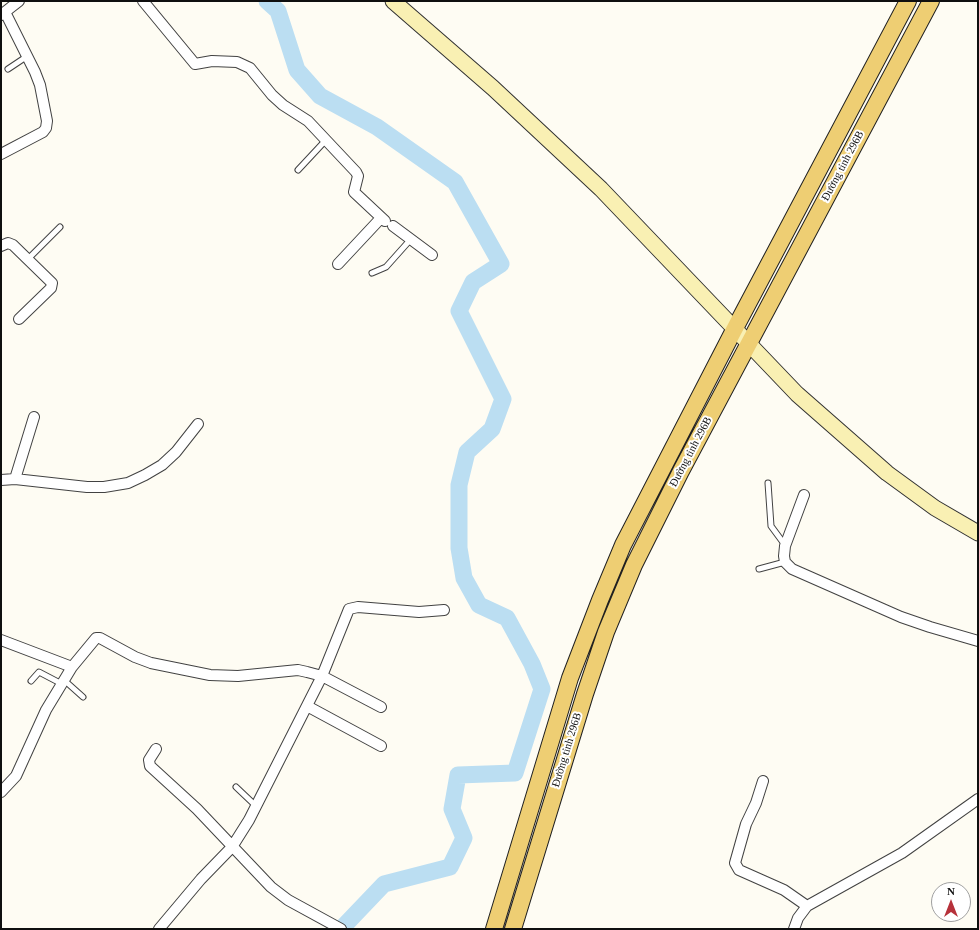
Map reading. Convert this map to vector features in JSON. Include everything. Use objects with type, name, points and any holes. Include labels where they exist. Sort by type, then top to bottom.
[{"type":"main road","name":"Đường tỉnh 296B","points":[[494,929],[570,678],[600,600],[638,516],[734,330],[908,1]]},
{"type":"main road","name":"Đường tỉnh 296B","points":[[513,929],[585,694],[622,593],[680,471],[749,345],[931,1]]},
{"type":"street","points":[[1,154],[43,132],[46,128],[40,86],[35,72],[3,14],[19,1]]},
{"type":"street","points":[[143,1],[195,64],[212,61],[244,64],[258,77],[272,96],[282,105],[308,121],[356,172],[358,176],[354,188],[356,194],[386,221],[432,255]]},
{"type":"street","points":[[393,1],[493,88],[601,189],[734,330],[797,394],[887,473],[935,508],[978,534]]},
{"type":"street","points":[[338,264],[386,221]]},
{"type":"street","points":[[1,246],[8,243],[13,245],[50,279],[52,283],[51,288],[19,319]]},
{"type":"street","points":[[15,479],[34,417]]},
{"type":"street","points":[[1,480],[15,479],[87,487],[104,487],[128,483],[162,465],[176,452],[198,424]]},
{"type":"street","points":[[804,495],[785,546],[785,562],[792,569],[901,617],[978,641]]},
{"type":"street","points":[[159,929],[196,884],[232,847],[257,807],[322,676],[349,609],[358,607],[419,612],[444,610]]},
{"type":"street","points":[[1,792],[16,776],[46,710],[72,667],[93,641],[100,638],[140,659],[210,675],[238,676],[298,670],[322,676],[382,707]]},
{"type":"street","points":[[1,640],[72,667]]},
{"type":"street","points":[[307,706],[381,746]]},
{"type":"street","points":[[156,749],[149,760],[150,766],[197,809],[271,887],[288,900],[338,927]]},
{"type":"street","points":[[763,781],[746,824],[735,863],[739,870],[784,890],[807,906]]},
{"type":"street","points":[[794,929],[798,918],[807,906],[902,853],[978,799]]},
{"type":"lane","points":[[8,69],[26,57]]},
{"type":"lane","points":[[298,170],[326,140]]},
{"type":"lane","points":[[28,259],[60,227]]},
{"type":"lane","points":[[372,274],[386,267],[411,239]]},
{"type":"lane","points":[[768,483],[771,526],[785,546]]},
{"type":"lane","points":[[759,568],[785,562]]},
{"type":"lane","points":[[31,681],[38,672],[63,682],[83,697]]},
{"type":"lane","points":[[236,787],[257,807]]},
{"type":"waterway","points":[[267,1],[278,11],[297,70],[320,96],[377,127],[455,182],[501,264],[473,282],[459,311],[503,399],[492,429],[467,452],[459,485],[459,548],[464,578],[479,605],[507,618],[532,664],[542,689],[515,773],[458,775],[452,809],[464,838],[450,867],[384,884],[341,929]]}]
